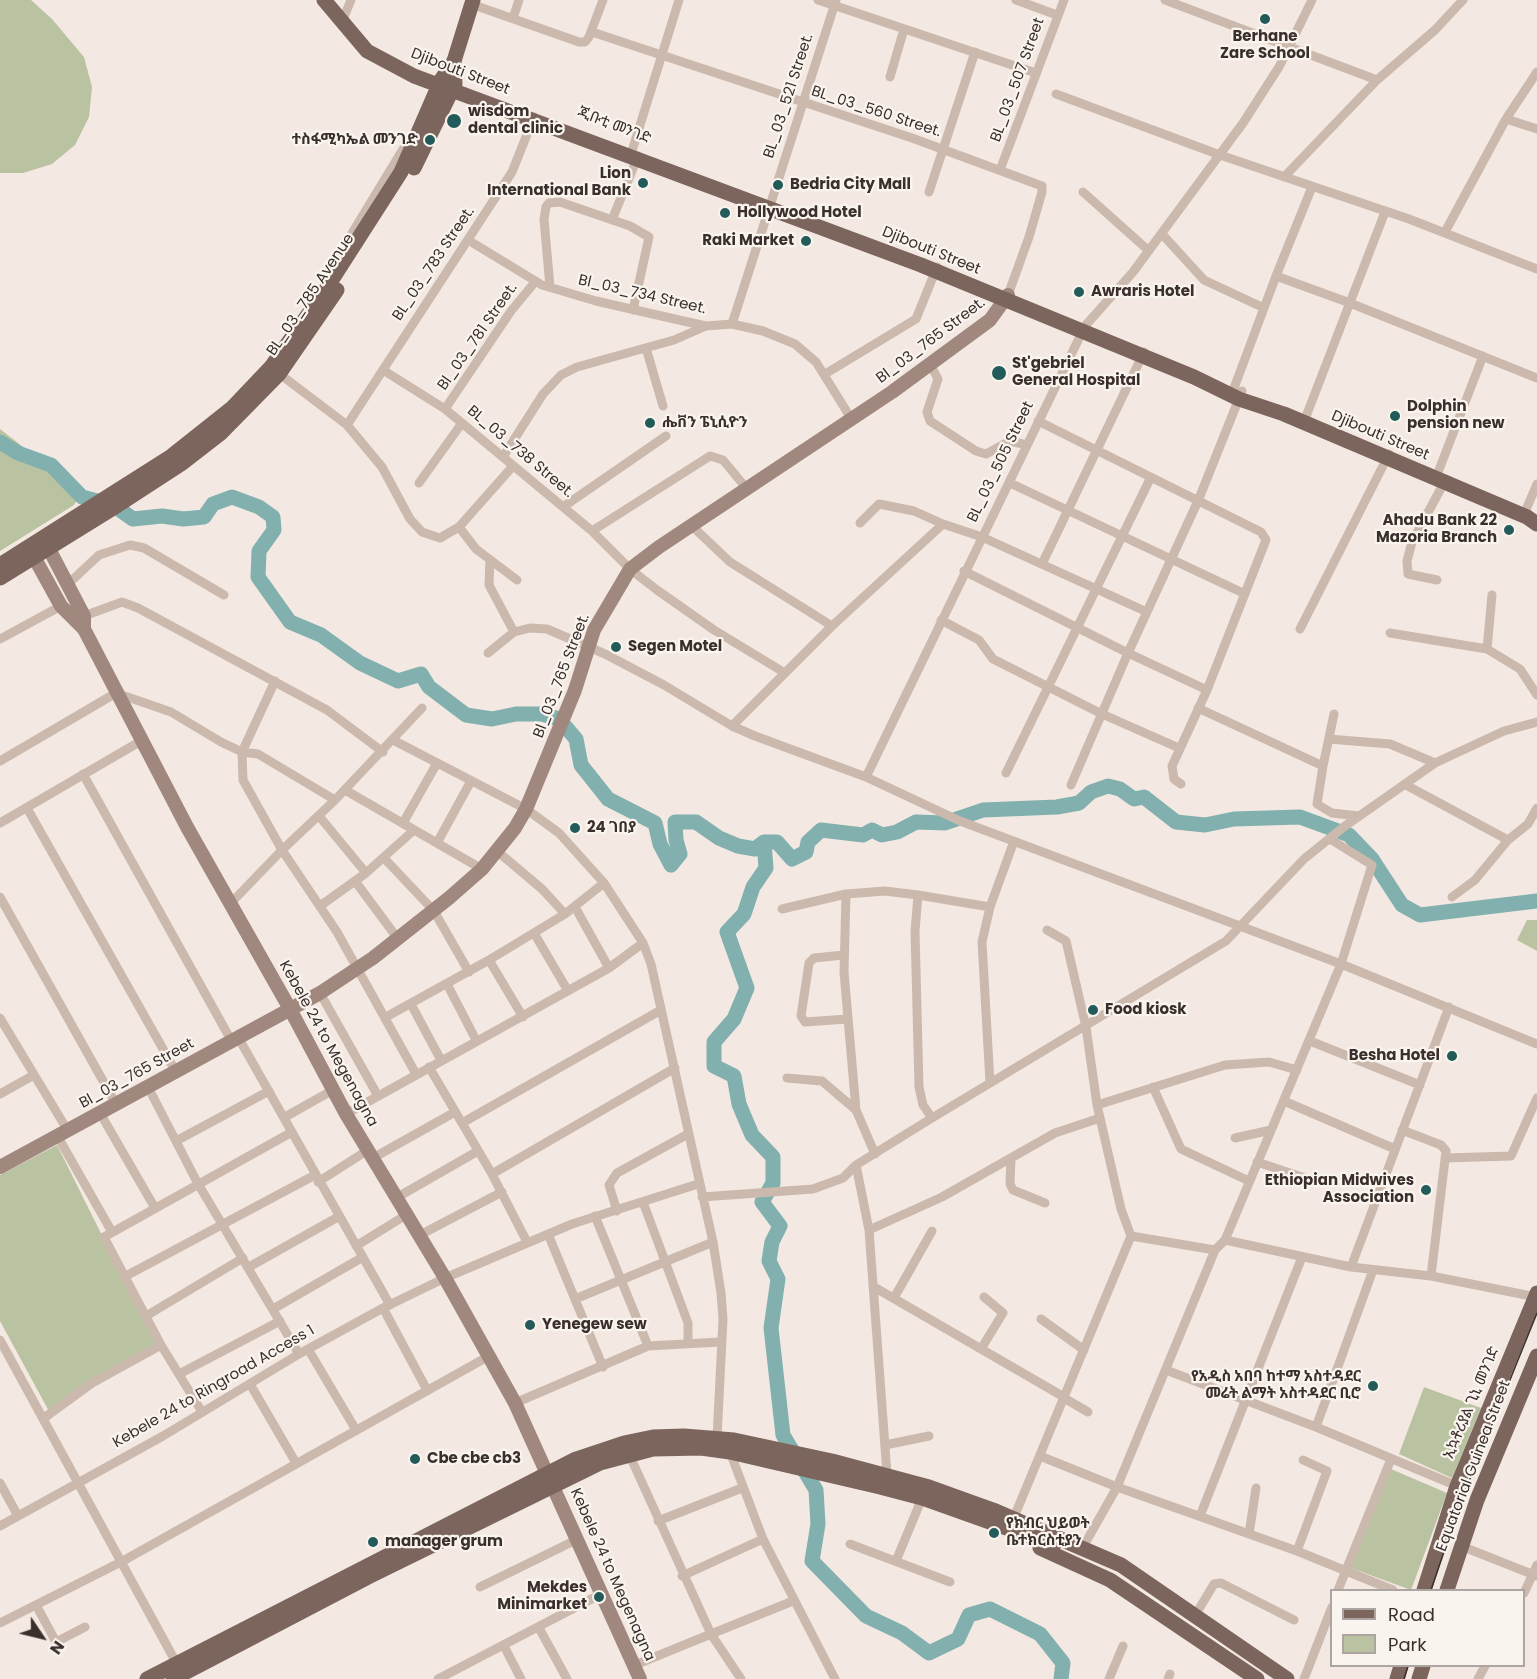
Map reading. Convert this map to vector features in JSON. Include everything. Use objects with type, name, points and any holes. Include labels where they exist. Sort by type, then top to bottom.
[{"type":"main road","name":"Djibouti Street","points":[[324,0],[368,51],[421,75]]},
{"type":"main road","points":[[332,0],[344,17],[375,50],[421,75],[455,87],[454,61],[472,2]]},
{"type":"main road","points":[[421,75],[426,117]]},
{"type":"main road","name":"Djibouti Street","points":[[455,87],[636,155]]},
{"type":"main road","name":"BL_03_785 Avenue","points":[[80,521],[113,501],[213,425],[275,370],[308,336],[411,174],[455,87]]},
{"type":"main road","name":"BL_03_785 Avenue","points":[[275,370],[401,172],[426,117],[455,87]]},
{"type":"main road","name":"ጂቡቲ መንገድ","points":[[636,155],[769,205]]},
{"type":"main road","name":"Djibouti Street","points":[[769,205],[937,269],[1305,419],[1388,457]]},
{"type":"main road","name":"Djibouti Street","points":[[1238,393],[1388,457],[1531,513]]},
{"type":"main road","name":"Djibouti Street","points":[[1442,479],[1527,517],[1537,524]]},
{"type":"main road","points":[[0,578],[34,557],[80,521]]},
{"type":"main road","points":[[0,565],[80,521]]},
{"type":"main road","name":"ኢኳቶሪያል ጊኒ መንገድ","points":[[1443,1527],[1457,1486],[1536,1295]]},
{"type":"main road","name":"Equatorial Guinea Street","points":[[1447,1589],[1461,1546],[1530,1389],[1537,1356]]},
{"type":"main road","points":[[147,1679],[179,1674],[368,1577],[551,1479],[624,1443],[653,1437],[717,1438],[772,1447],[840,1478],[992,1516],[1017,1510],[1087,1540],[1130,1562],[1302,1679]]},
{"type":"main road","points":[[551,1479],[629,1454],[674,1447],[730,1452],[780,1463],[813,1464],[832,1461],[886,1474],[1118,1570],[1287,1679]]},
{"type":"main road","points":[[992,1516],[1010,1536],[1071,1560],[1110,1580],[1257,1679]]},
{"type":"main road","name":"Equatorial Guinea Street","points":[[1424,1589],[1443,1527]]},
{"type":"main road","points":[[1118,1570],[1274,1679]]},
{"type":"street","points":[[344,17],[351,0]]},
{"type":"street","points":[[513,18],[519,0]]},
{"type":"street","points":[[472,2],[574,41],[585,42],[592,32],[603,0]]},
{"type":"street","points":[[612,220],[636,155],[660,56],[679,0]]},
{"type":"street","points":[[818,0],[835,3],[904,29],[1036,73]]},
{"type":"street","points":[[1016,0],[1058,15]]},
{"type":"street","name":"BL_03_507 Street","points":[[1000,170],[1064,0]]},
{"type":"street","points":[[1165,0],[1290,45],[1377,80]]},
{"type":"street","name":"BL_03_505 Street","points":[[866,777],[964,571],[1010,483],[1084,329],[1162,234],[1265,91],[1312,0]]},
{"type":"street","points":[[1284,177],[1377,80],[1435,30],[1462,0]]},
{"type":"street","name":"BL_03_521 Street.","points":[[732,324],[835,3]]},
{"type":"street","points":[[890,77],[904,29]]},
{"type":"street","name":"BL_03_560 Street.","points":[[592,32],[943,149],[1042,186],[1007,298]]},
{"type":"street","points":[[929,192],[975,52]]},
{"type":"street","points":[[1445,232],[1506,119],[1537,72]]},
{"type":"street","points":[[1056,94],[1220,155],[1445,232],[1537,269]]},
{"type":"street","name":"BL_03_783 Street.","points":[[347,425],[512,172],[534,117]]},
{"type":"street","points":[[1506,119],[1537,129]]},
{"type":"street","points":[[1071,785],[1128,653],[1173,560],[1198,501],[1238,393],[1264,308],[1312,187]]},
{"type":"street","points":[[1083,192],[1149,251]]},
{"type":"street","points":[[550,287],[544,219],[549,203],[560,202],[612,220],[650,237],[633,310]]},
{"type":"street","points":[[1305,419],[1385,212]]},
{"type":"street","points":[[1162,234],[1204,280],[1264,308]]},
{"type":"street","name":"Bl_03_734 Street.","points":[[468,240],[535,282],[550,287],[633,310],[706,326],[732,324],[763,331],[795,344],[816,362],[852,420]]},
{"type":"street","points":[[825,374],[916,320],[937,269]]},
{"type":"street","points":[[1276,276],[1537,378]]},
{"type":"street","name":"Bl_03_781 Street.","points":[[445,409],[511,311],[535,282]]},
{"type":"street","name":"Bl_03_765 Street.","points":[[290,1009],[320,993],[398,939],[482,869],[497,851],[526,809],[575,690],[594,630],[630,569],[852,420],[930,364],[990,320],[1007,298]]},
{"type":"street","points":[[503,457],[543,394],[561,375],[577,367],[688,335],[706,326]]},
{"type":"street","points":[[645,348],[663,406]]},
{"type":"street","points":[[1042,564],[1143,354]]},
{"type":"street","points":[[1437,580],[1408,574],[1407,561],[1412,542],[1442,479],[1483,356]]},
{"type":"street","points":[[930,364],[938,380],[927,412],[930,422],[976,451],[986,453],[1010,441],[1027,446]]},
{"type":"street","points":[[275,370],[347,425],[391,480],[414,526],[440,538],[459,527],[513,466]]},
{"type":"street","name":"BL_03_738 Street.","points":[[382,370],[445,409],[592,531],[630,569],[714,630],[785,673]]},
{"type":"street","points":[[1038,421],[1265,536],[1266,544],[1243,594],[1207,690],[1179,748],[1172,775],[1181,784]]},
{"type":"street","points":[[419,483],[462,423]]},
{"type":"street","points":[[563,507],[666,436]]},
{"type":"street","points":[[592,531],[710,456],[723,460],[747,489]]},
{"type":"street","points":[[1300,629],[1388,457]]},
{"type":"street","points":[[1006,773],[1151,477]]},
{"type":"street","points":[[1010,483],[1243,594]]},
{"type":"street","points":[[1531,513],[1537,484]]},
{"type":"street","points":[[860,523],[879,504],[914,511],[982,537],[1094,590],[1147,612]]},
{"type":"street","points":[[732,726],[832,626],[943,524]]},
{"type":"street","points":[[692,526],[730,562],[832,626]]},
{"type":"street","points":[[459,527],[476,549],[517,580]]},
{"type":"street","points":[[68,584],[99,555],[130,545],[144,548],[224,595]]},
{"type":"street","name":"Kebele 24 to Megenagna","points":[[48,547],[68,584],[116,693],[141,741],[346,1114],[445,1278],[514,1403],[551,1479],[640,1679]]},
{"type":"street","points":[[34,557],[61,606],[84,623],[122,602],[154,616],[327,710],[383,752]]},
{"type":"street","points":[[490,560],[489,585],[514,632]]},
{"type":"street","points":[[964,571],[1076,629],[1207,690]]},
{"type":"street","points":[[1487,649],[1492,595]]},
{"type":"street","points":[[0,639],[61,606]]},
{"type":"street","points":[[941,620],[979,640],[993,659],[1102,714],[1179,748]]},
{"type":"street","points":[[489,653],[514,632],[530,628],[547,629],[664,685],[732,726],[866,777],[960,821],[1341,964],[1449,1006],[1537,1044]]},
{"type":"street","points":[[1390,633],[1487,649],[1520,669],[1537,695]]},
{"type":"street","points":[[275,681],[242,752],[243,780],[282,850],[358,968],[416,1074]]},
{"type":"street","points":[[0,760],[116,693],[171,712],[196,729],[242,752],[258,754],[335,800]]},
{"type":"street","points":[[230,904],[383,752],[422,708]]},
{"type":"street","points":[[1198,708],[1323,766]]},
{"type":"street","points":[[1334,714],[1317,804],[1332,813],[1359,816]]},
{"type":"street","points":[[702,1197],[825,1186],[843,1178],[856,1165],[990,1083],[1086,1028],[1226,941],[1241,928],[1304,859],[1345,826],[1435,763],[1504,731],[1537,722]]},
{"type":"street","points":[[1329,739],[1390,744],[1435,763]]},
{"type":"street","points":[[393,740],[526,809],[559,833],[604,883],[643,944],[651,964],[698,1184],[713,1242],[723,1310],[717,1438]]},
{"type":"street","points":[[0,823],[141,741]]},
{"type":"street","points":[[403,823],[437,763]]},
{"type":"street","points":[[83,774],[234,1038],[285,1117],[316,1178],[363,1257],[427,1390]]},
{"type":"street","points":[[437,843],[471,781]]},
{"type":"street","points":[[1406,785],[1508,840]]},
{"type":"street","points":[[345,790],[482,869]]},
{"type":"street","points":[[27,808],[176,1072]]},
{"type":"street","points":[[1452,897],[1475,880],[1508,840],[1528,824],[1537,808]]},
{"type":"street","points":[[319,816],[366,873]]},
{"type":"street","points":[[1528,824],[1537,832]]},
{"type":"street","points":[[320,906],[366,873],[414,830]]},
{"type":"street","points":[[1087,1540],[1117,1487],[1215,1250],[1225,1240],[1341,964],[1372,865],[1333,836]]},
{"type":"street","points":[[990,1083],[982,942],[990,907],[1014,841]]},
{"type":"street","points":[[497,851],[542,889],[565,914]]},
{"type":"street","points":[[384,858],[434,911],[469,972]]},
{"type":"street","points":[[356,881],[398,939]]},
{"type":"street","points":[[386,1017],[469,972],[565,914],[604,883]]},
{"type":"street","points":[[782,909],[846,894],[885,891],[990,907]]},
{"type":"street","points":[[846,894],[844,955],[847,1019],[856,1110],[875,1154]]},
{"type":"street","points":[[918,895],[915,931],[918,1087],[923,1105],[933,1118]]},
{"type":"street","points":[[0,897],[116,1104]]},
{"type":"street","points":[[575,906],[609,968]]},
{"type":"street","points":[[1017,1510],[1131,1236],[1121,1209],[1100,1118],[1086,1028],[1065,941],[1047,930]]},
{"type":"street","points":[[534,933],[568,991]]},
{"type":"street","points":[[346,1114],[609,968],[643,944]]},
{"type":"street","points":[[844,955],[814,958],[809,963],[801,1016],[805,1022],[847,1019]]},
{"type":"street","points":[[489,960],[523,1017]]},
{"type":"street","points":[[447,984],[476,1040]]},
{"type":"street","points":[[320,993],[378,1096]]},
{"type":"street","points":[[411,1004],[441,1060]]},
{"type":"street","points":[[1351,1267],[1449,1006]]},
{"type":"street","name":"Bl_03_765 Street","points":[[0,1167],[290,1009]]},
{"type":"street","points":[[462,1123],[661,1010]]},
{"type":"street","points":[[1,1022],[34,1075],[112,1232]]},
{"type":"street","points":[[1310,1041],[1420,1085]]},
{"type":"street","points":[[1097,1104],[1186,1075],[1248,1062],[1269,1062],[1297,1070]]},
{"type":"street","points":[[429,1068],[492,1174],[527,1242]]},
{"type":"street","points":[[492,1174],[675,1068]]},
{"type":"street","points":[[0,1094],[34,1075]]},
{"type":"street","points":[[787,1078],[822,1081],[856,1110]]},
{"type":"street","points":[[1153,1087],[1181,1149],[1249,1181]]},
{"type":"street","points":[[148,1088],[198,1182],[273,1309],[356,1430]]},
{"type":"street","points":[[285,1117],[333,1090]]},
{"type":"street","points":[[176,1141],[269,1091]]},
{"type":"street","points":[[1446,1158],[1510,1156],[1537,1098]]},
{"type":"street","points":[[1284,1101],[1395,1149]]},
{"type":"street","points":[[124,1276],[316,1178],[371,1154],[455,1112]]},
{"type":"street","points":[[100,1113],[155,1208]]},
{"type":"street","points":[[869,1230],[942,1197],[1055,1133],[1100,1118]]},
{"type":"street","points":[[1234,1138],[1271,1130]]},
{"type":"street","points":[[1402,1130],[1441,1145],[1446,1151],[1431,1276]]},
{"type":"street","points":[[202,1412],[161,1344],[124,1276],[105,1235],[292,1132]]},
{"type":"street","points":[[617,1211],[609,1185],[617,1173],[688,1134]]},
{"type":"street","points":[[396,1198],[478,1151]]},
{"type":"street","points":[[1011,1158],[1010,1185],[1013,1190],[1045,1203]]},
{"type":"street","points":[[1257,1162],[1308,1179]]},
{"type":"street","points":[[856,1165],[869,1230],[886,1474]]},
{"type":"street","name":"Kebele 24 to Ringroad Access 1","points":[[0,1526],[79,1483],[304,1352],[445,1278],[527,1242],[595,1216],[698,1184]]},
{"type":"street","points":[[418,1236],[502,1192]]},
{"type":"street","points":[[643,1202],[688,1323],[688,1342]]},
{"type":"street","points":[[356,1246],[406,1215]]},
{"type":"street","points":[[595,1216],[648,1346]]},
{"type":"street","points":[[249,1267],[338,1217]]},
{"type":"street","points":[[894,1298],[932,1231]]},
{"type":"street","points":[[548,1234],[603,1367]]},
{"type":"street","points":[[1131,1236],[1215,1250]]},
{"type":"street","points":[[1225,1240],[1351,1267],[1387,1269],[1536,1295]]},
{"type":"street","points":[[575,1299],[713,1242]]},
{"type":"street","points":[[273,1309],[363,1257]]},
{"type":"street","points":[[1200,1516],[1302,1257]]},
{"type":"street","points":[[146,1316],[243,1258]]},
{"type":"street","points":[[1316,1427],[1373,1270]]},
{"type":"street","points":[[874,1287],[1088,1412]]},
{"type":"street","points":[[981,1349],[1003,1313],[984,1297]]},
{"type":"street","points":[[1041,1319],[1084,1350]]},
{"type":"street","points":[[179,1374],[280,1320]]},
{"type":"street","points":[[0,1340],[4,1356],[44,1418],[179,1674]]},
{"type":"street","points":[[514,1403],[648,1346],[720,1342]]},
{"type":"street","points":[[44,1418],[92,1383],[161,1344]]},
{"type":"street","points":[[0,1623],[121,1562],[489,1356]]},
{"type":"street","points":[[1166,1370],[1316,1427],[1457,1486]]},
{"type":"street","points":[[250,1384],[296,1463]]},
{"type":"street","points":[[885,1445],[929,1436]]},
{"type":"street","points":[[730,1452],[763,1539],[836,1679]]},
{"type":"street","points":[[629,1454],[682,1576],[711,1634],[741,1679]]},
{"type":"street","points":[[1040,1456],[1117,1487],[1296,1551],[1390,1589]]},
{"type":"street","points":[[1338,1589],[1391,1459]]},
{"type":"street","points":[[1296,1551],[1327,1471],[1303,1460]]},
{"type":"street","points":[[0,1483],[18,1516]]},
{"type":"street","points":[[658,1521],[742,1488]]},
{"type":"street","points":[[1249,1534],[1256,1488]]},
{"type":"street","points":[[896,1561],[922,1498]]},
{"type":"street","points":[[480,1587],[578,1539]]},
{"type":"street","points":[[682,1576],[763,1539]]},
{"type":"street","points":[[850,1544],[950,1582]]},
{"type":"street","points":[[1461,1546],[1536,1572],[1525,1591]]},
{"type":"street","points":[[1199,1609],[1214,1584],[1221,1583],[1294,1620]]},
{"type":"street","points":[[438,1679],[603,1593]]},
{"type":"street","points":[[635,1665],[793,1600]]},
{"type":"street","points":[[36,1605],[56,1642],[84,1627]]},
{"type":"street","points":[[1302,1679],[1330,1612]]},
{"type":"street","points":[[539,1628],[567,1679]]},
{"type":"street","points":[[504,1646],[521,1679]]},
{"type":"street","points":[[1109,1679],[1123,1646]]},
{"type":"green space","points":[[0,0],[31,0],[52,19],[84,57],[92,87],[89,117],[75,145],[52,164],[23,173],[0,173]]},
{"type":"green space","points":[[0,429],[54,467],[78,498],[74,505],[0,551]]},
{"type":"green space","points":[[1527,920],[1537,920],[1537,951],[1517,940]]},
{"type":"green space","points":[[57,1145],[157,1346],[51,1415],[0,1321],[0,1175]]},
{"type":"green space","points":[[1424,1387],[1481,1408],[1452,1478],[1399,1454]]},
{"type":"green space","points":[[1391,1469],[1447,1493],[1411,1589],[1351,1568]]},
{"type":"waterway","points":[[0,442],[18,453],[51,465],[82,497],[113,505],[133,519],[162,516],[183,519],[204,517],[213,504],[232,497],[259,507],[273,517],[274,530],[259,551],[258,577],[290,622],[321,635],[360,663],[398,681],[421,674],[429,687],[466,715],[492,719],[516,714],[542,714],[559,719],[576,739],[581,765],[608,799],[655,823],[660,844],[671,865],[680,854],[675,822],[696,822],[719,838],[738,846],[755,849],[764,842],[777,842],[792,859],[806,852],[808,842],[821,830],[863,835],[872,830],[882,835],[897,832],[916,822],[945,823],[983,810],[1057,807],[1079,803],[1091,792],[1108,786],[1120,789],[1134,799],[1144,797],[1176,822],[1205,825],[1234,819],[1300,817],[1349,835],[1372,859],[1402,905],[1420,915],[1537,901]]},
{"type":"waterway","points":[[764,842],[766,868],[753,887],[744,914],[727,932],[747,988],[734,1019],[714,1042],[714,1066],[734,1076],[739,1104],[752,1135],[773,1157],[773,1183],[762,1202],[780,1226],[772,1242],[769,1261],[778,1279],[771,1328],[783,1435],[816,1490],[818,1524],[812,1561],[866,1616],[902,1633],[929,1653],[958,1639],[969,1615],[990,1609],[1040,1634],[1063,1663],[1061,1679]]},
{"type":"tram line","points":[[1431,1589],[1463,1496],[1537,1313]]},
{"type":"tram line","points":[[1404,1679],[1408,1667]]},
{"type":"place","name":"Berhane Zare School","points":[[1265,19]]},
{"type":"place","name":"wisdom dental clinic","points":[[454,121]]},
{"type":"place","name":"ተስፋሚካኤል መንገድ","points":[[430,140]]},
{"type":"place","name":"Lion International Bank","points":[[643,183]]},
{"type":"place","name":"Bedria City Mall","points":[[778,185]]},
{"type":"place","name":"Hollywood Hotel","points":[[725,213]]},
{"type":"place","name":"Raki Market","points":[[806,241]]},
{"type":"place","name":"Awraris Hotel","points":[[1079,292]]},
{"type":"place","name":"St'gebriel General Hospital","points":[[999,373]]},
{"type":"place","name":"Dolphin pension new","points":[[1395,416]]},
{"type":"place","name":"ሔቨን ፔኒሲዮን","points":[[650,423]]},
{"type":"place","name":"Ahadu Bank 22 Mazoria Branch","points":[[1509,530]]},
{"type":"place","name":"Segen Motel","points":[[616,647]]},
{"type":"place","name":"24 ገበያ","points":[[575,828]]},
{"type":"place","name":"Food kiosk","points":[[1093,1010]]},
{"type":"place","name":"Besha Hotel","points":[[1452,1056]]},
{"type":"place","name":"Ethiopian Midwives Association","points":[[1426,1190]]},
{"type":"place","name":"Yenegew sew","points":[[530,1325]]},
{"type":"place","name":"የአዲስ አበባ ከተማ አስተዳደር መሬት ልማት አስተዳደር ቢሮ","points":[[1373,1386]]},
{"type":"place","name":"Cbe cbe cb3","points":[[415,1459]]},
{"type":"place","name":"የክብር ህይወት ቤተክርስቲያን","points":[[994,1533]]},
{"type":"place","name":"manager grum","points":[[373,1542]]},
{"type":"place","name":"Mekdes Minimarket","points":[[599,1597]]}]
